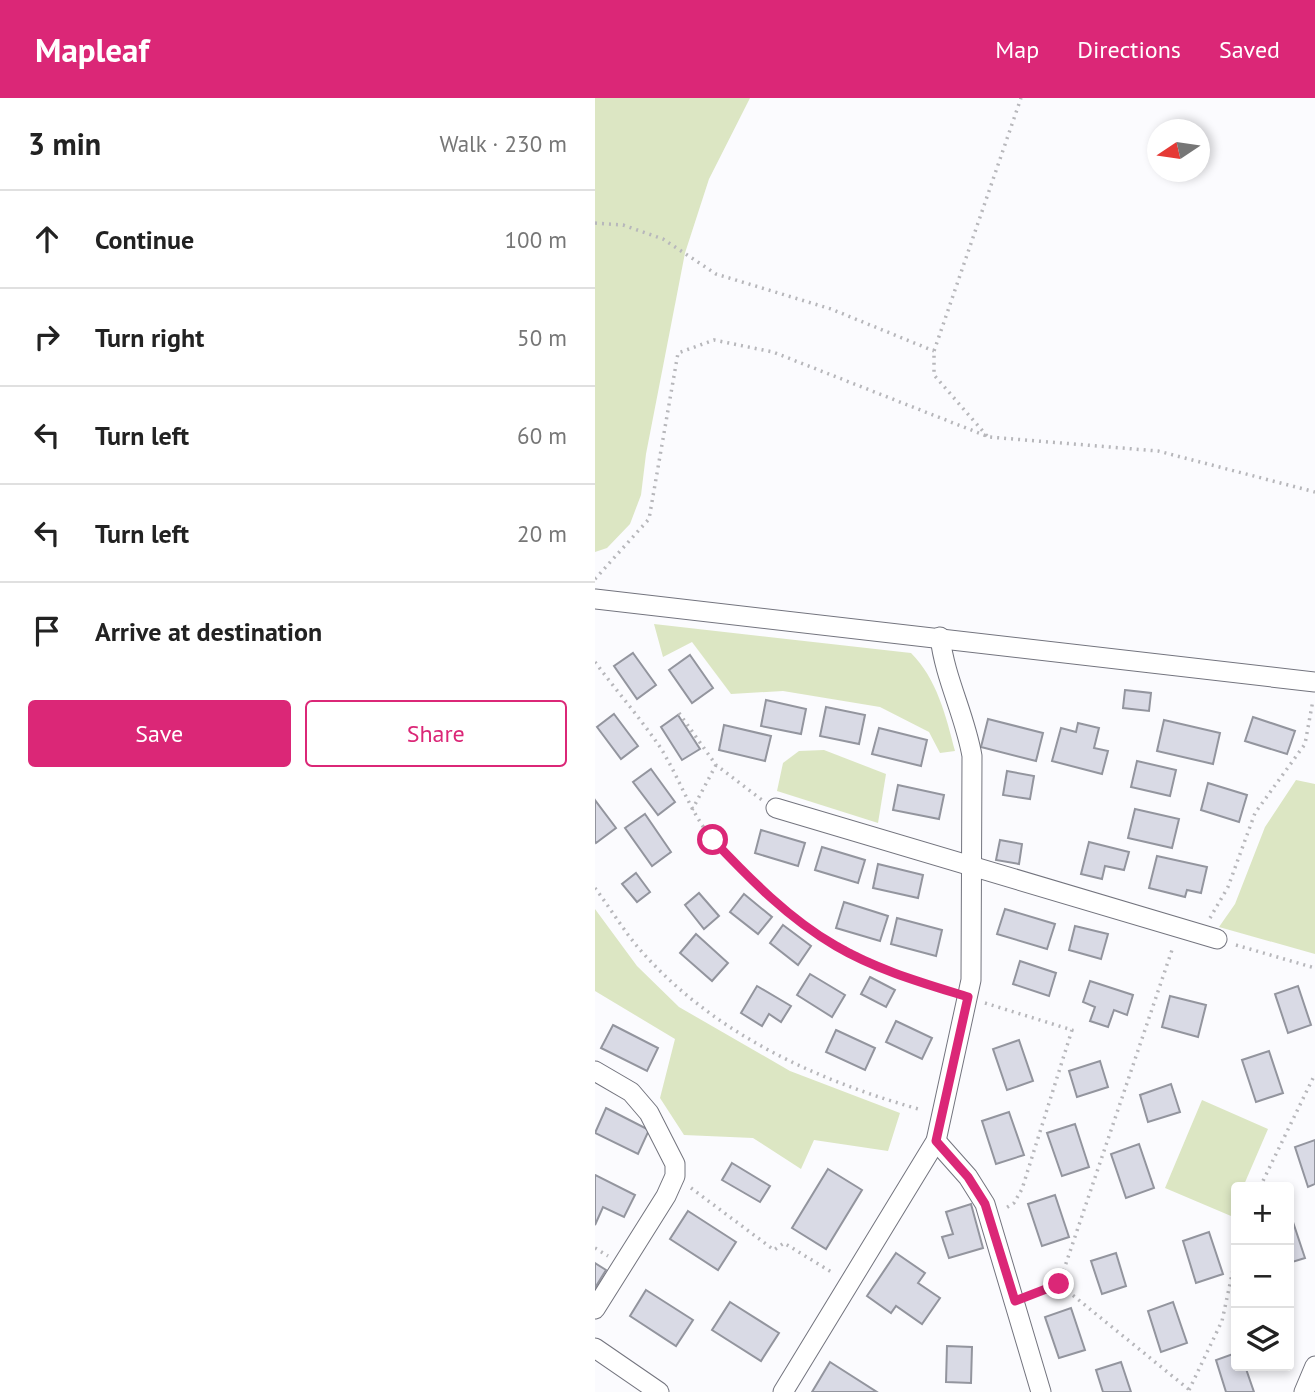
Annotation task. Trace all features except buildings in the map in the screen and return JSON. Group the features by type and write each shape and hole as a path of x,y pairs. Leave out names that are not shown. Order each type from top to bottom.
{"street":[{"path":"595,599 1315,682"},
{"path":"783,1392 936,1141 968,997 971,980 972,756 968,729 944,666 940,637"},
{"path":"776,808 1209,937"},
{"path":"595,1071 631,1092 649,1113 675,1164 675,1177 666,1196 595,1309"},
{"path":"936,1141 968,1177 990,1217 1041,1392"},
{"path":"595,1348 659,1392"}],"path":[{"path":"989,438 933,375 934,351 1021,98"},
{"path":"595,222 624,225 663,239 716,274 831,309 934,351"},
{"path":"595,579 649,519 678,353 714,340 773,352 989,438 1158,451 1315,492"},
{"path":"595,662 660,748 692,810 713,840 785,910 836,946 894,973 1072,1030 1022,1189 1014,1203 990,1217"},
{"path":"1315,692 1305,744 1255,813 1209,937 1315,968"},
{"path":"679,713 716,765 745,790 776,808"},
{"path":"692,810 716,765"},
{"path":"595,888 641,951 676,987 719,1021 792,1063 857,1092 941,1116"},
{"path":"1059,1284 1179,928"},
{"path":"1262,1182 1315,1074"},
{"path":"675,1177 774,1250 784,1242 850,1283"},
{"path":"1059,1284 1191,1391 1222,1321 1231,1279"},
{"path":"1015,1301 1059,1284"}],"green space":[{"path":"595,98 750,98 709,179 685,253 646,454 641,495 630,524 607,548 595,552"},
{"path":"654,624 911,653 934,686 955,751 940,753 929,732 880,707 783,691 731,694 692,642 663,657"},
{"path":"824,750 886,774 878,823 777,791 783,763 799,751"},
{"path":"1296,780 1315,784 1315,954 1219,927 1235,904 1265,827"},
{"path":"595,909 637,966 679,1007 790,1071 900,1113 888,1151 814,1140 801,1169 753,1138 684,1135 660,1098 675,1039 595,991"},
{"path":"1202,1100 1268,1129 1245,1182 1231,1182 1231,1216 1165,1188"}],"route":[{"path":"713,840 785,910 836,946 894,973 968,997 936,1141 968,1177 985,1204 1015,1301 1059,1284"}]}
